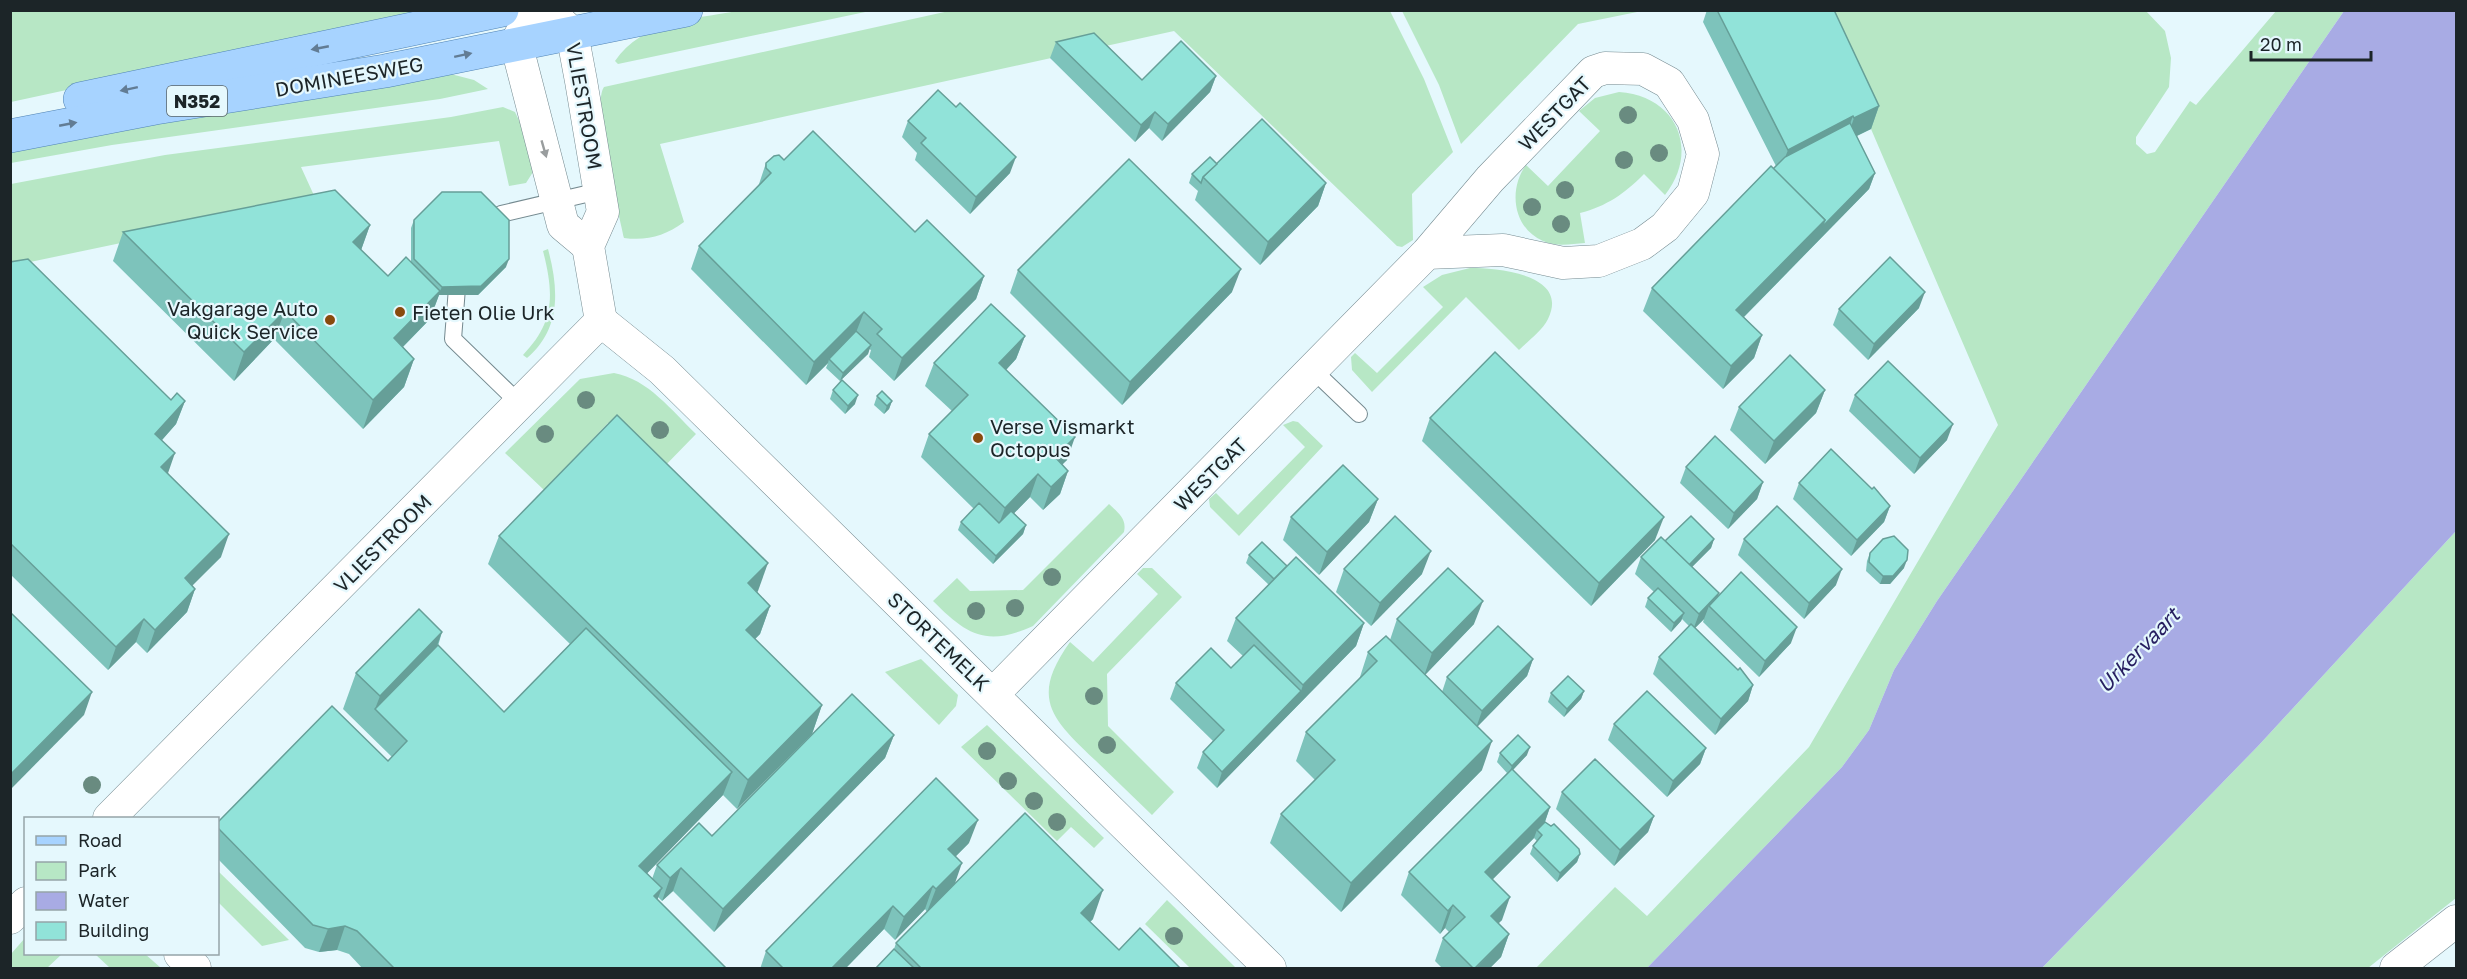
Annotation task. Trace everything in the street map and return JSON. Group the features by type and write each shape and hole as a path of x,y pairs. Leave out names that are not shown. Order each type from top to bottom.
{"main road":[{"name":"DOMINEESWEG","path":"10,113 502,10"},
{"name":"DOMINEESWEG","path":"10,135 155,108 385,71 686,10"}],"street":[{"path":"534,10 516,43 564,225 588,246 601,321"},
{"name":"VLIESTROOM","path":"547,10 572,33 603,212 588,246"},
{"name":"WESTGAT","path":"993,694 1427,253 1490,179 1593,72 1605,68 1643,69 1669,83 1693,120 1703,154 1693,193 1665,226 1642,244 1599,261 1563,263 1503,250 1427,253"},
{"name":"VLIESTROOM","path":"111,817 601,321"},
{"name":"STORTEMELK","path":"601,321 662,370 1270,969"},
{"path":"10,918 24,905"},
{"path":"2396,969 2457,921"},
{"path":"181,955 195,969"}],"lane":[{"path":"476,239 501,214 599,191"},
{"path":"459,256 453,339 520,404"},
{"path":"1313,370 1359,414"}],"green space":[{"path":"11,10 432,11 11,102"},
{"path":"737,11 870,11 618,64 615,61 639,37 654,30 687,20"},
{"path":"949,11 1390,11 1424,79 1453,152 1412,194 1413,240 1402,247 1397,246 1174,31 660,144 684,222 656,236 640,239 624,238 603,136 601,98 604,87"},
{"path":"1402,11 1642,11 1578,24 1461,144 1439,85"},
{"path":"1816,11 2146,11 2165,31 2171,58 2169,87 2136,137 2136,144 2147,154 2155,152 2190,101 2196,105 2276,11 2344,11 1937,601 1894,670 1869,730 1842,767 1647,968 1536,968 1615,887 1647,916 1809,747 1998,425 1871,129"},
{"path":"443,72 474,80 488,89 440,99 112,145 11,163 11,148"},
{"path":"1619,92 1639,96 1656,103 1668,114 1677,128 1681,144 1681,160 1675,178 1665,195 1644,174 1615,198 1599,207 1580,213 1585,243 1558,245 1543,241 1525,227 1516,207 1520,175 1526,165 1548,186 1600,131 1579,111 1595,98"},
{"path":"503,107 515,112 524,131 533,172 526,183 509,186 499,141 301,167 317,202 11,266 11,184 165,155 451,117"},
{"path":"548,249 554,279 554,308 546,334 527,358 523,355 541,331 549,307 549,281 543,251"},
{"path":"1470,268 1512,272 1540,283 1549,292 1552,304 1548,319 1542,328 1519,350 1466,297 1372,392 1352,370 1351,357 1355,353 1377,373 1443,307 1423,287 1442,275"},
{"path":"614,373 626,376 649,389 696,434 659,472 608,423 544,490 505,453 580,379"},
{"path":"1293,421 1298,422 1323,446 1239,536 1210,507 1209,499 1216,493 1238,515 1305,447 1283,425"},
{"path":"1109,504 1123,519 1124,532 1033,626 1002,636 978,634 956,622 933,601 957,578 970,591 1023,590"},
{"path":"2456,531 2456,898 2368,968 2042,968 2259,745"},
{"path":"1143,568 1152,568 1182,597 1107,674 1108,726 1174,792 1152,815 1067,732 1051,706 1049,693 1051,678 1058,661 1070,642 1093,662 1158,594 1137,574"},
{"path":"921,659 958,695 956,706 939,725 885,672"},
{"path":"987,725 1104,838 1094,848 1071,827 1057,841 961,747"},
{"path":"219,872 289,940 262,946 219,903"},
{"path":"1167,900 1236,968 1190,968 1145,924"},
{"path":"24,939 24,955 61,955 47,968 11,968 11,954"},
{"path":"96,955 146,955 161,968 110,968"}],"water":[{"name":"Urkervaart","path":"2344,11 2456,11 2456,531 2259,745 2042,968 1647,968 1842,767 1869,730 1894,670 1937,601"}],"building":[{"path":"1717,10 1834,10 1879,106 1854,118 1853,116 1788,150"},
{"path":"1094,33 1142,80 1181,41 1216,76 1168,124 1155,112 1141,125 1056,42"},
{"path":"938,90 956,107 960,103 1016,157 976,197 921,143 926,138 908,121"},
{"path":"1262,119 1326,183 1268,242 1203,177"},
{"path":"1850,123 1875,173 1822,227 1825,220 1773,169 1785,157"},
{"path":"813,131 915,232 927,220 984,276 902,358 877,334 882,329 864,312 814,362 699,246 771,173 766,168 766,163 779,155 784,160"},
{"path":"1210,157 1217,164 1203,177 1201,183 1192,174"},
{"path":"1129,159 1241,269 1130,382 1018,270"},
{"path":"1771,166 1825,220 1736,310 1762,335 1731,366 1652,288"},
{"path":"335,190 370,225 353,242 388,276 406,257 440,291 394,338 414,359 373,400 285,311 244,352 123,232"},
{"path":"442,192 481,192 509,220 509,259 481,286 442,287 414,259 414,220"},
{"path":"1890,257 1925,292 1874,344 1839,309"},
{"path":"28,259 171,400 177,393 185,401 155,434 175,453 161,467 229,534 185,578 195,589 155,630 144,619 116,647 10,543 10,262"},
{"path":"991,304 1025,336 999,363 1075,437 1055,457 1068,471 1051,487 1038,474 1005,508 929,434 968,395 934,363"},
{"path":"856,331 871,345 843,373 829,359"},
{"path":"1495,352 1664,517 1599,583 1430,418"},
{"path":"1790,355 1825,390 1774,441 1739,407"},
{"path":"1888,361 1953,424 1920,458 1855,395"},
{"path":"842,380 858,395 848,406 833,390"},
{"path":"882,391 892,401 887,406 877,396"},
{"path":"617,415 768,563 748,583 770,606 746,630 822,705 748,780 499,536"},
{"path":"1715,436 1763,482 1734,513 1686,467"},
{"path":"1831,449 1872,489 1874,487 1890,506 1857,540 1799,483"},
{"path":"1343,465 1378,499 1327,552 1291,517"},
{"path":"979,503 999,523 1011,511 1026,525 996,556 961,522"},
{"path":"1777,506 1842,569 1809,603 1744,539"},
{"path":"1395,516 1431,551 1380,603 1344,569"},
{"path":"1691,516 1714,539 1689,565 1665,541"},
{"path":"1894,536 1908,550 1907,560 1893,576 1883,576 1869,562 1870,553 1883,539"},
{"path":"1661,537 1719,593 1699,614 1641,557"},
{"path":"1262,542 1287,566 1274,579 1249,555"},
{"path":"1296,557 1364,623 1303,685 1236,618"},
{"path":"1448,568 1483,601 1432,653 1397,619"},
{"path":"1741,572 1797,627 1765,661 1709,606"},
{"path":"1658,588 1684,613 1674,623 1648,598"},
{"path":"419,609 442,632 380,696 356,673"},
{"path":"10,612 92,692 10,775"},
{"path":"1691,624 1738,670 1740,668 1753,685 1721,719 1659,657"},
{"path":"1498,626 1533,659 1482,711 1447,677"},
{"path":"586,628 732,772 639,866 662,888 654,896 727,969 395,969 357,931 345,926 328,929 313,925 219,829 219,821 332,706 388,761 407,741 375,709 438,645 504,712"},
{"path":"1386,636 1492,741 1351,883 1281,814 1335,760 1306,732 1377,661 1368,652"},
{"path":"1254,645 1301,691 1222,772 1203,752 1224,730 1176,683 1211,648 1231,668"},
{"path":"1568,676 1584,691 1567,709 1551,693"},
{"path":"1647,691 1706,748 1673,781 1614,724"},
{"path":"852,694 894,735 723,909 681,868 670,878 657,865 699,823 712,836"},
{"path":"1518,735 1530,747 1512,766 1500,753"},
{"path":"1595,759 1654,816 1620,850 1562,792"},
{"path":"1512,769 1550,807 1485,872 1510,897 1491,916 1509,934 1474,969 1443,938 1465,917 1453,905 1448,911 1409,872"},
{"path":"936,778 978,820 948,849 962,863 936,889 933,886 904,917 893,906 831,969 784,969 766,951"},
{"path":"1025,813 1103,890 1081,913 1119,950 1140,928 1181,969 922,969 896,943"},
{"path":"1545,822 1551,826 1554,824 1579,849 1580,854 1560,873 1533,846 1542,835 1537,830"},
{"path":"894,949 915,969 875,969"}],"place":[{"name":"Fieten Olie Urk","path":"400,312"},
{"name":"Vakgarage Auto Quick Service","path":"330,320"},
{"name":"Verse Vismarkt Octopus","path":"978,438"}]}
